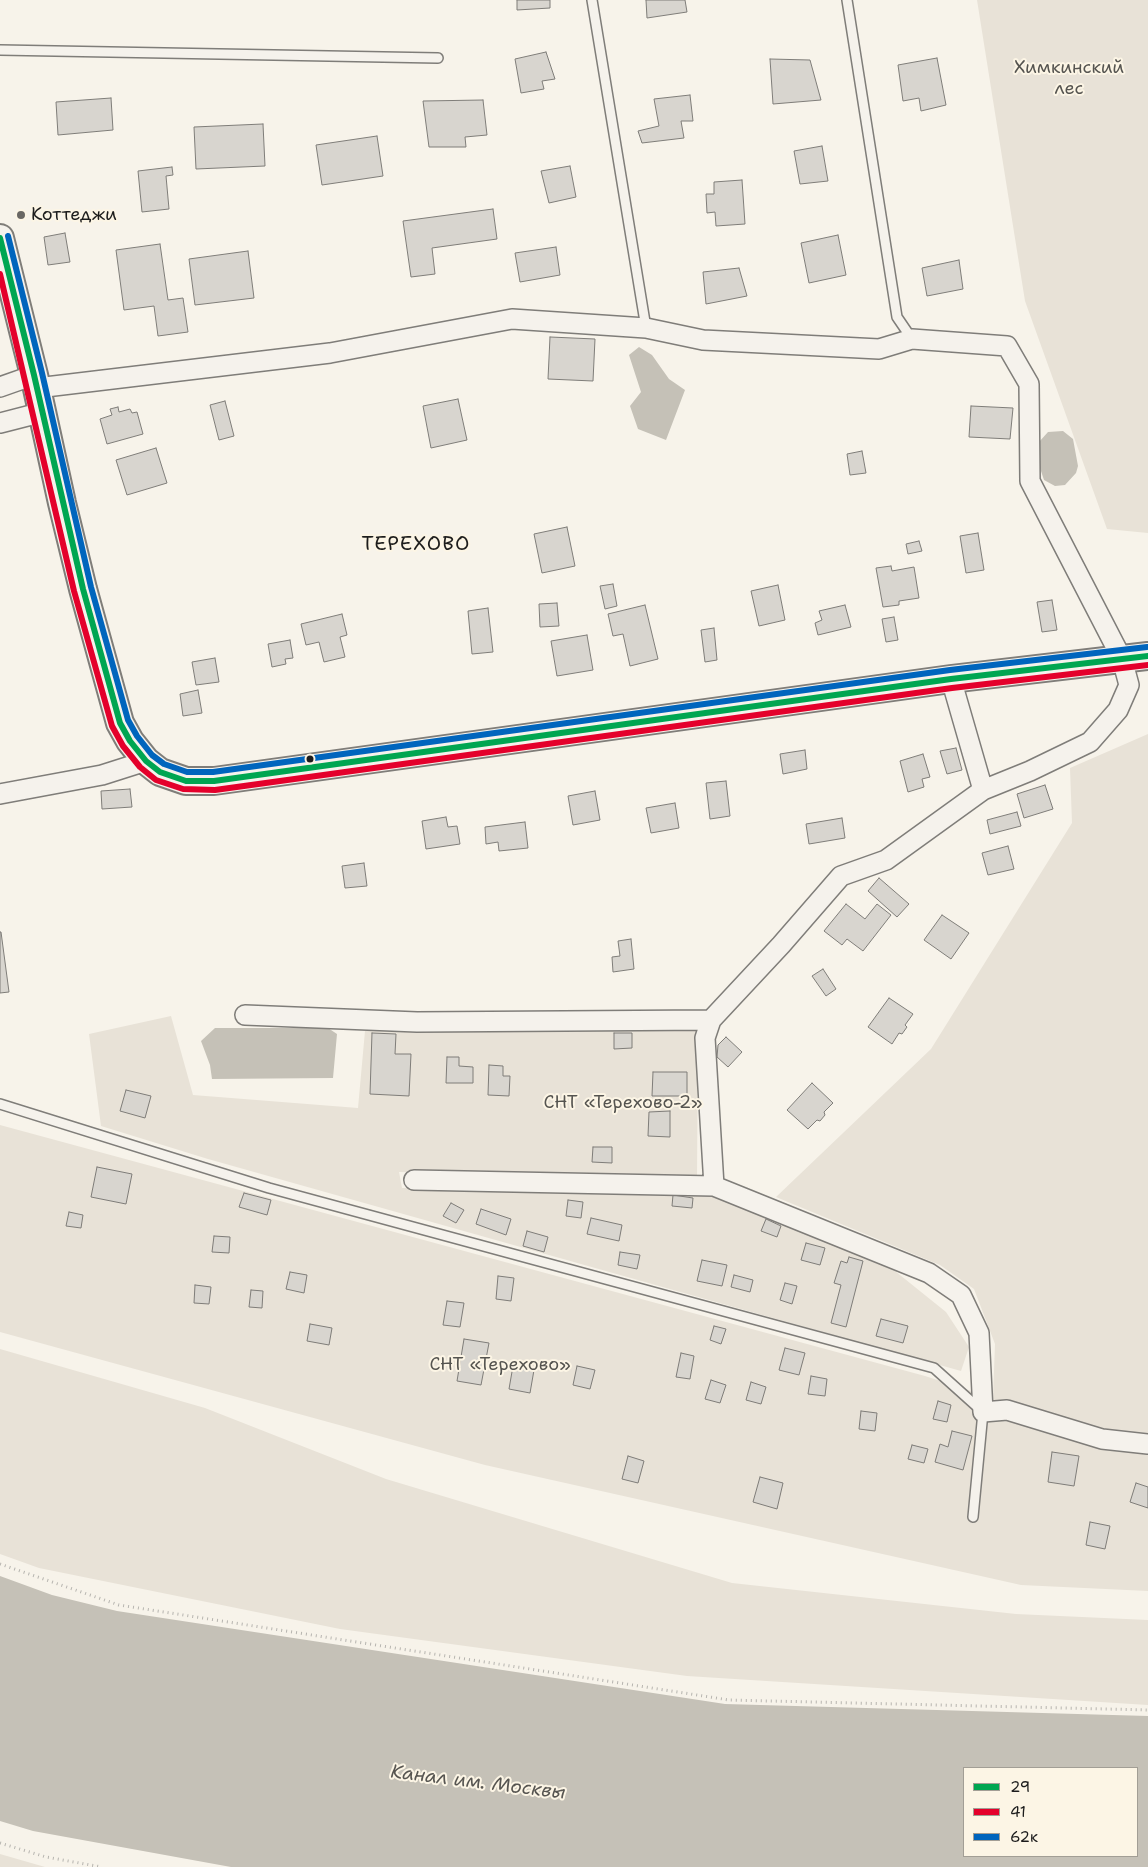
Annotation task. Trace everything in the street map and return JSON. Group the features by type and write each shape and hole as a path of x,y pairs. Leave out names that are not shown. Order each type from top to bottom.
{"main road":[{"path":"0,238 38,392 76,560 120,723 130,741 146,761 160,772 186,781 214,781 951,679 1148,656"}],"street":[{"path":"0,387 38,392 330,353 512,318 646,328 703,340 879,349 912,339 1007,346 1029,384 1030,481 1122,659 1129,685 1118,710 1090,742 1030,771 983,790 886,860 841,876 781,945 711,1020 706,1038 714,1186"},
{"path":"0,423 38,392"},
{"path":"951,679 983,790"},
{"path":"0,794 102,775 146,761"},
{"path":"245,1015 417,1022 711,1020"},
{"path":"414,1180 714,1186 929,1273 960,1295 979,1333 983,1412 1007,1410 1102,1439 1148,1444"}],"lane":[{"path":"592,0 646,328"},
{"path":"847,0 897,317 912,339"},
{"path":"0,50 438,58"},
{"path":"0,1104 269,1188 934,1368 983,1412 973,1517"}],"path":[{"path":"0,1564 119,1605 729,1700 1148,1710"},
{"path":"0,1843 46,1858 102,1867"}],"green space":[{"name":"Химкинский лес","path":"977,0 1148,0 1148,533 1107,529 1025,301"},
{"name":"СНТ «Терехово»","path":"1148,734 1148,1591 1021,1585 485,1465 0,1332 0,1125 925,1376 993,1398 995,1344 974,1289 940,1265 776,1197 931,1049 1072,823 1070,768"},
{"name":"СНТ «Терехово-2»","path":"171,1016 193,1095 358,1108 365,1031 698,1028 697,1178 399,1172 402,1188 671,1191 725,1196 895,1271 946,1312 969,1347 961,1371 208,1159 101,1126 89,1034"},
{"path":"0,1349 205,1408 386,1479 732,1583 1016,1614 1148,1620 1148,1705 687,1676 340,1629 39,1568 0,1554"},
{"path":"0,1854 45,1867 0,1867"}],"water":[{"path":"639,347 652,355 669,379 685,390 666,440 638,429 630,406 641,392 629,355"},
{"path":"1063,431 1073,439 1078,466 1076,473 1065,485 1055,486 1044,480 1037,452 1039,442 1048,432"},
{"path":"215,1028 328,1028 337,1034 333,1078 212,1079 210,1065 201,1041"},
{"name":"Канал им. Москвы","path":"0,1576 52,1595 117,1611 725,1704 1148,1716 1148,1867 231,1867 33,1831 0,1821"}],"building":[{"path":"517,0 550,0 550,8 517,10"},
{"path":"646,0 685,0 687,12 647,18"},
{"path":"546,52 555,79 542,81 544,89 521,93 515,59"},
{"path":"937,58 946,105 921,111 919,98 903,101 898,65"},
{"path":"770,59 810,60 821,100 773,104"},
{"path":"690,95 693,121 681,121 684,138 642,143 638,131 659,126 654,99"},
{"path":"111,98 113,130 58,135 56,102"},
{"path":"483,100 487,135 465,137 466,147 429,147 423,101"},
{"path":"263,124 265,166 196,169 194,127"},
{"path":"377,136 383,176 322,185 316,145"},
{"path":"822,146 828,181 800,184 794,151"},
{"path":"570,166 576,197 549,203 541,171"},
{"path":"172,167 173,175 166,176 169,209 142,212 138,171"},
{"path":"742,180 745,224 716,226 715,212 707,213 706,194 714,194 714,182"},
{"path":"493,209 497,239 432,248 435,274 411,277 403,221"},
{"path":"65,233 70,262 48,265 44,237"},
{"path":"838,235 846,275 809,283 801,243"},
{"path":"160,244 168,300 183,298 188,332 158,336 154,306 124,310 116,250"},
{"path":"556,247 560,275 520,282 515,253"},
{"path":"248,251 254,298 195,305 189,259"},
{"path":"959,260 963,289 927,296 922,268"},
{"path":"739,268 747,296 706,304 703,272"},
{"path":"550,337 595,339 593,381 548,379"},
{"path":"458,399 467,440 431,448 423,406"},
{"path":"225,401 234,436 219,440 210,405"},
{"path":"971,406 1013,408 1010,439 969,437"},
{"path":"118,407 119,412 130,409 132,413 137,412 143,434 107,444 100,419 112,415 110,409"},
{"path":"156,448 167,483 127,495 116,460"},
{"path":"862,451 866,473 850,475 847,454"},
{"path":"567,527 575,566 542,573 534,534"},
{"path":"978,533 984,570 966,573 960,536"},
{"path":"919,541 922,551 908,554 906,544"},
{"path":"891,566 892,571 914,567 919,598 899,601 899,605 883,607 876,568"},
{"path":"613,584 617,606 605,609 600,586"},
{"path":"778,585 785,620 759,626 751,591"},
{"path":"1052,600 1057,630 1042,632 1037,602"},
{"path":"557,603 559,626 540,627 539,604"},
{"path":"645,605 658,659 630,666 623,634 613,636 608,614"},
{"path":"845,605 851,627 818,635 815,623 822,620 819,611"},
{"path":"488,608 493,652 472,654 468,611"},
{"path":"342,614 347,635 340,637 345,657 324,662 319,642 306,645 301,624"},
{"path":"894,617 898,640 886,642 882,619"},
{"path":"714,628 717,660 705,662 701,630"},
{"path":"587,635 593,670 557,676 551,641"},
{"path":"290,640 293,658 285,659 286,664 272,667 268,644"},
{"path":"215,658 219,682 196,685 192,662"},
{"path":"198,690 202,713 183,716 180,694"},
{"path":"956,748 962,770 947,774 940,751"},
{"path":"805,750 807,769 783,774 780,754"},
{"path":"923,754 930,777 922,779 924,787 908,792 900,761"},
{"path":"726,781 730,816 710,819 706,783"},
{"path":"1045,785 1053,809 1024,818 1017,794"},
{"path":"130,789 132,807 102,809 101,791"},
{"path":"595,791 600,820 573,825 568,796"},
{"path":"675,803 679,828 651,833 646,808"},
{"path":"1017,812 1021,826 990,834 987,820"},
{"path":"446,817 448,827 457,826 460,844 426,849 422,821"},
{"path":"842,818 845,838 809,844 806,824"},
{"path":"525,822 528,848 499,851 498,842 486,844 485,827"},
{"path":"1008,846 1014,869 988,875 982,853"},
{"path":"364,863 367,886 345,888 342,866"},
{"path":"879,878 909,904 897,917 868,891"},
{"path":"846,904 865,919 877,904 891,915 863,951 847,939 842,945 824,931"},
{"path":"942,915 969,933 951,959 924,940"},
{"path":"0,932 9,992 0,993"},
{"path":"631,939 634,969 613,972 612,957 620,956 618,941"},
{"path":"823,969 836,989 826,996 812,976"},
{"path":"889,998 913,1014 905,1025 907,1027 902,1034 899,1033 892,1044 868,1027"},
{"path":"372,1033 396,1034 395,1054 411,1054 409,1096 370,1094"},
{"path":"614,1033 632,1033 632,1048 614,1049"},
{"path":"726,1037 742,1052 728,1067 717,1057 718,1045"},
{"path":"447,1057 459,1057 459,1066 473,1067 473,1083 446,1083"},
{"path":"489,1065 503,1066 503,1076 510,1076 509,1096 488,1095"},
{"path":"653,1072 687,1072 687,1096 652,1096"},
{"path":"812,1083 833,1103 824,1112 825,1115 820,1121 817,1120 808,1129 787,1110"},
{"path":"126,1090 151,1096 145,1118 120,1111"},
{"path":"670,1111 670,1137 648,1136 649,1112"},
{"path":"593,1147 612,1147 612,1163 592,1162"},
{"path":"97,1167 132,1174 126,1204 91,1197"},
{"path":"244,1193 271,1200 267,1215 239,1207"},
{"path":"673,1195 693,1198 692,1208 672,1206"},
{"path":"568,1200 583,1202 581,1218 566,1216"},
{"path":"451,1203 464,1210 456,1223 443,1216"},
{"path":"481,1209 511,1219 506,1235 476,1224"},
{"path":"69,1212 83,1215 81,1228 66,1226"},
{"path":"591,1218 622,1225 619,1241 587,1234"},
{"path":"766,1219 781,1226 777,1237 761,1231"},
{"path":"527,1231 548,1237 544,1252 523,1246"},
{"path":"214,1236 230,1237 229,1253 212,1252"},
{"path":"806,1243 825,1248 820,1265 801,1260"},
{"path":"620,1252 640,1255 637,1269 618,1265"},
{"path":"849,1257 863,1261 846,1327 831,1323 841,1285 834,1283 841,1261 847,1263"},
{"path":"702,1260 727,1265 722,1286 697,1281"},
{"path":"290,1272 307,1275 304,1293 286,1289"},
{"path":"734,1275 753,1280 750,1292 731,1287"},
{"path":"498,1276 514,1278 511,1301 496,1299"},
{"path":"785,1283 797,1286 792,1304 780,1300"},
{"path":"195,1285 211,1287 209,1304 194,1303"},
{"path":"251,1290 263,1291 262,1308 249,1307"},
{"path":"447,1301 464,1303 460,1327 443,1325"},
{"path":"881,1319 908,1326 903,1343 876,1336"},
{"path":"310,1324 332,1328 329,1345 307,1341"},
{"path":"714,1326 726,1329 721,1344 710,1340"},
{"path":"464,1339 489,1343 481,1385 457,1381"},
{"path":"785,1348 805,1353 799,1375 779,1370"},
{"path":"681,1353 694,1356 690,1379 676,1377"},
{"path":"513,1366 534,1370 530,1393 509,1389"},
{"path":"577,1366 595,1370 590,1389 573,1385"},
{"path":"811,1376 827,1379 825,1396 808,1394"},
{"path":"711,1380 726,1385 720,1403 705,1399"},
{"path":"751,1382 766,1387 761,1404 746,1400"},
{"path":"938,1401 951,1405 947,1422 933,1419"},
{"path":"861,1411 877,1413 875,1431 859,1429"},
{"path":"952,1431 972,1436 963,1470 935,1462 940,1444 948,1447"},
{"path":"912,1445 928,1449 924,1463 908,1459"},
{"path":"1052,1452 1079,1456 1074,1486 1048,1482"},
{"path":"628,1456 644,1461 638,1483 622,1479"},
{"path":"760,1477 783,1483 777,1509 753,1502"},
{"path":"1136,1483 1148,1487 1148,1508 1130,1502"},
{"path":"1090,1522 1110,1526 1105,1549 1086,1545"}],"transit line":[{"name":"62к","path":"8,236 42,373 91,587 128,720 137,736 152,755 164,764 187,772 213,772 950,670 1147,647"},
{"name":"29","path":"0,238 34,375 83,589 120,723 130,741 146,761 160,772 186,781 214,781 951,679 1148,656"},
{"name":"41","path":"0,274 74,591 112,726 123,746 140,767 156,780 183,789 215,790 952,688 1148,665"}],"place":[{"name":"Коттеджи","path":"21,215"}],"district":[{"name":"ТЕРЕХОВО","path":"416,545"}]}
